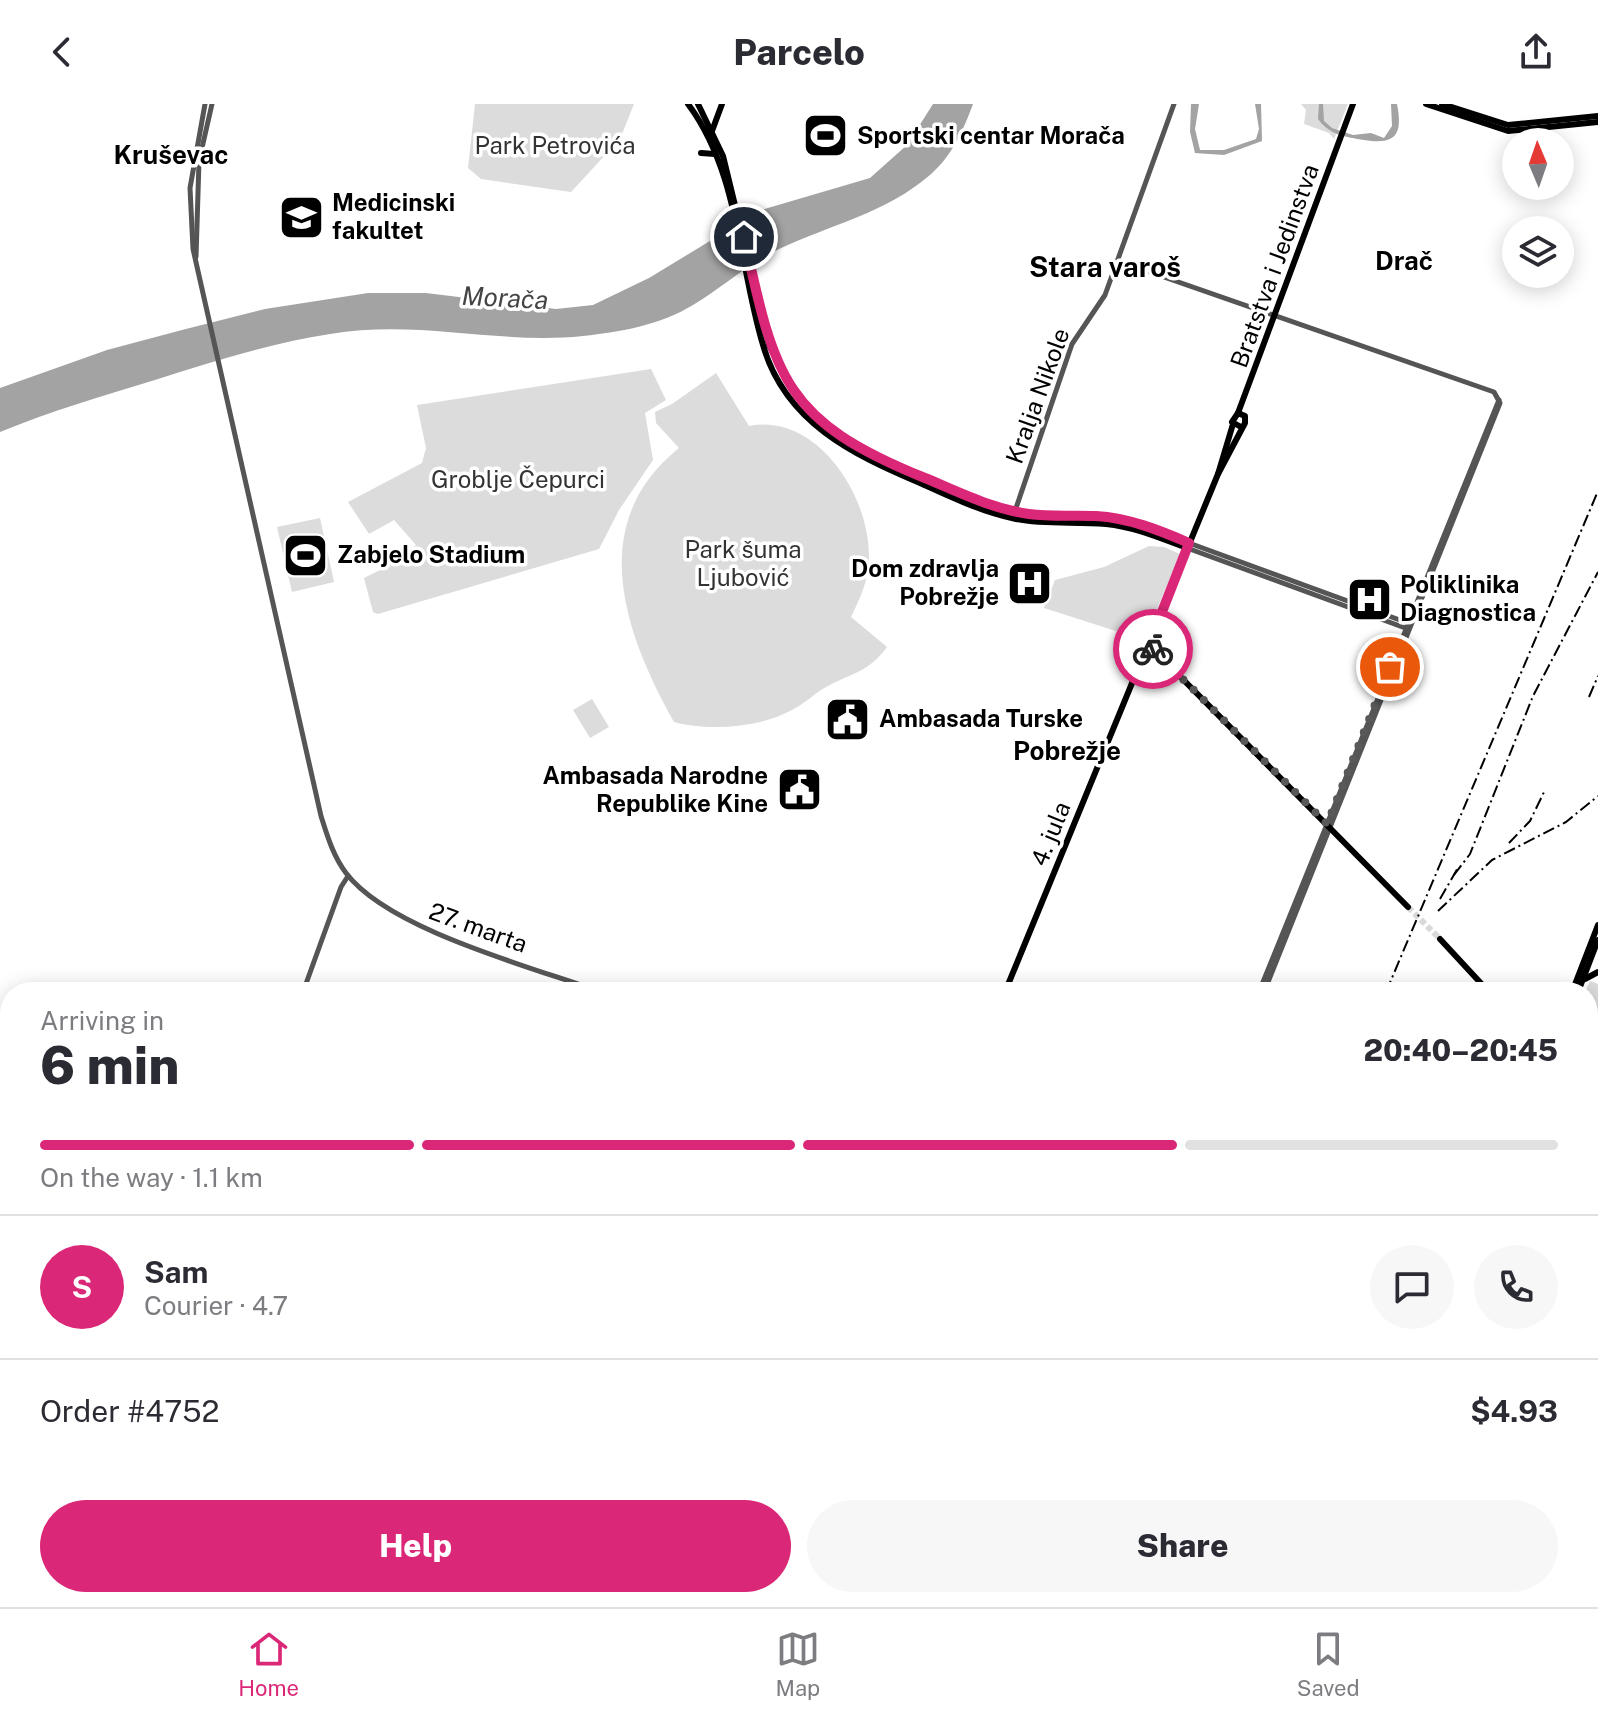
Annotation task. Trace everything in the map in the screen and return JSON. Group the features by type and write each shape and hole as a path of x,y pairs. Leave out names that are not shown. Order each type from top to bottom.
{"main road":[{"path":"688,104 709,138 735,209"},
{"path":"698,104 713,130 735,209 766,345 789,398 834,441 863,458 936,491 1014,515 1123,526 1188,545"},
{"path":"709,138 722,104"},
{"name":"Bratstva i Jedinstva","path":"1241,415 1353,104"},
{"path":"1426,104 1516,132 1598,119"},
{"path":"701,153 715,154"},
{"path":"1217,476 1233,424 1232,417 1241,415 1245,423 1217,476 1149,645 1408,907"},
{"path":"1233,424 1241,427"},
{"name":"4. jula","path":"1009,982 1149,645"},
{"path":"1578,982 1598,925"},
{"path":"1440,939 1480,982"},
{"path":"1582,981 1598,940"},
{"path":"1582,981 1598,972"}],"street":[{"path":"205,104 190,188 191,233 196,262 321,816 333,851 350,878 338,896 307,982"},
{"path":"196,262 199,161 212,104"},
{"name":"Kralja Nikole","path":"1014,515 1072,344 1105,295 1174,104"},
{"path":"1118,261 1489,390 1499,400 1500,408 1265,982"},
{"path":"1188,545 1409,627"},
{"name":"27. marta","path":"350,878 375,901 405,920 574,982"}],"green space":[{"name":"Park Petrovića","path":"475,104 634,104 620,139 571,192 481,179 468,168"},
{"path":"1301,104 1348,104 1334,139 1329,133 1304,124 1306,110"},
{"name":"Groblje Čepurci","path":"651,369 666,400 645,413 653,460 619,510 599,549 378,614 373,612 364,578 390,565 416,545 394,520 369,534 348,502 422,463 426,448 417,405"},
{"name":"Park šuma Ljubović","path":"716,373 749,426 775,426 799,434 821,449 839,469 863,519 868,545 867,576 851,617 887,647 867,667 826,687 790,711 763,721 717,727 674,722 640,652 622,580 623,544 632,510 650,478 679,448 656,423 655,412 672,404"},
{"name":"Zabjelo Stadium","path":"320,518 334,582 292,592 277,527"},
{"path":"1149,546 1164,547 1180,554 1144,640 1044,608 1055,580 1104,567"},
{"path":"592,699 609,727 590,738 573,710"}],"shaded area":[{"path":"933,104 973,104 956,142 945,160 930,175 876,209 767,255 693,305 654,323 612,332 551,338 395,329 330,334 220,360 77,404 0,432 0,388 107,350 265,309 368,293 426,293 556,309 593,305 649,278 761,210 870,178 907,145"},
{"path":"1191,104 1199,104 1195,129 1200,150 1224,150 1256,139 1259,129 1255,104 1261,104 1262,141 1224,155 1195,153 1190,132"},
{"path":"1319,104 1323,104 1324,121 1332,128 1353,135 1371,133 1384,138 1392,126 1391,104 1397,104 1398,130 1395,136 1384,141 1338,134 1327,129 1318,119"}],"tunnel":[{"path":"1408,907 1440,939"}],"railway":[{"path":"1390,982 1598,491"},
{"path":"1454,875 1470,854 1533,696 1598,572"},
{"path":"1589,697 1598,676"},
{"path":"1509,843 1530,821 1545,790"},
{"path":"1438,911 1492,860 1566,822 1598,796"},
{"path":"1440,899 1459,866"}],"way so far":[{"path":"1153,649 1327,824 1390,667"}],"place":[{"name":"Sportski centar Morača","path":"826,136"},
{"name":"Medicinski fakultet","path":"301,217"},
{"name":"Zabjelo Stadium","path":"306,555"},
{"name":"Dom zdravlja Pobrežje","path":"1030,583"},
{"name":"Poliklinika Diagnostica","path":"1369,599"},
{"name":"Ambasada Turske","path":"848,719"},
{"name":"Ambasada Narodne Republike Kine","path":"799,790"}],"district":[{"name":"Kruševac","path":"171,155"},
{"name":"Drač","path":"1404,261"},
{"name":"Stara varoš","path":"1105,267"},
{"name":"Pobrežje","path":"1067,751"}],"route":[{"path":"744,237 764,329 784,377 808,410 848,443 906,471 996,507 1033,515 1096,516 1125,520 1189,543 1149,645 1153,649"}],"water label":[{"name":"Morača","path":"505,298"}]}
